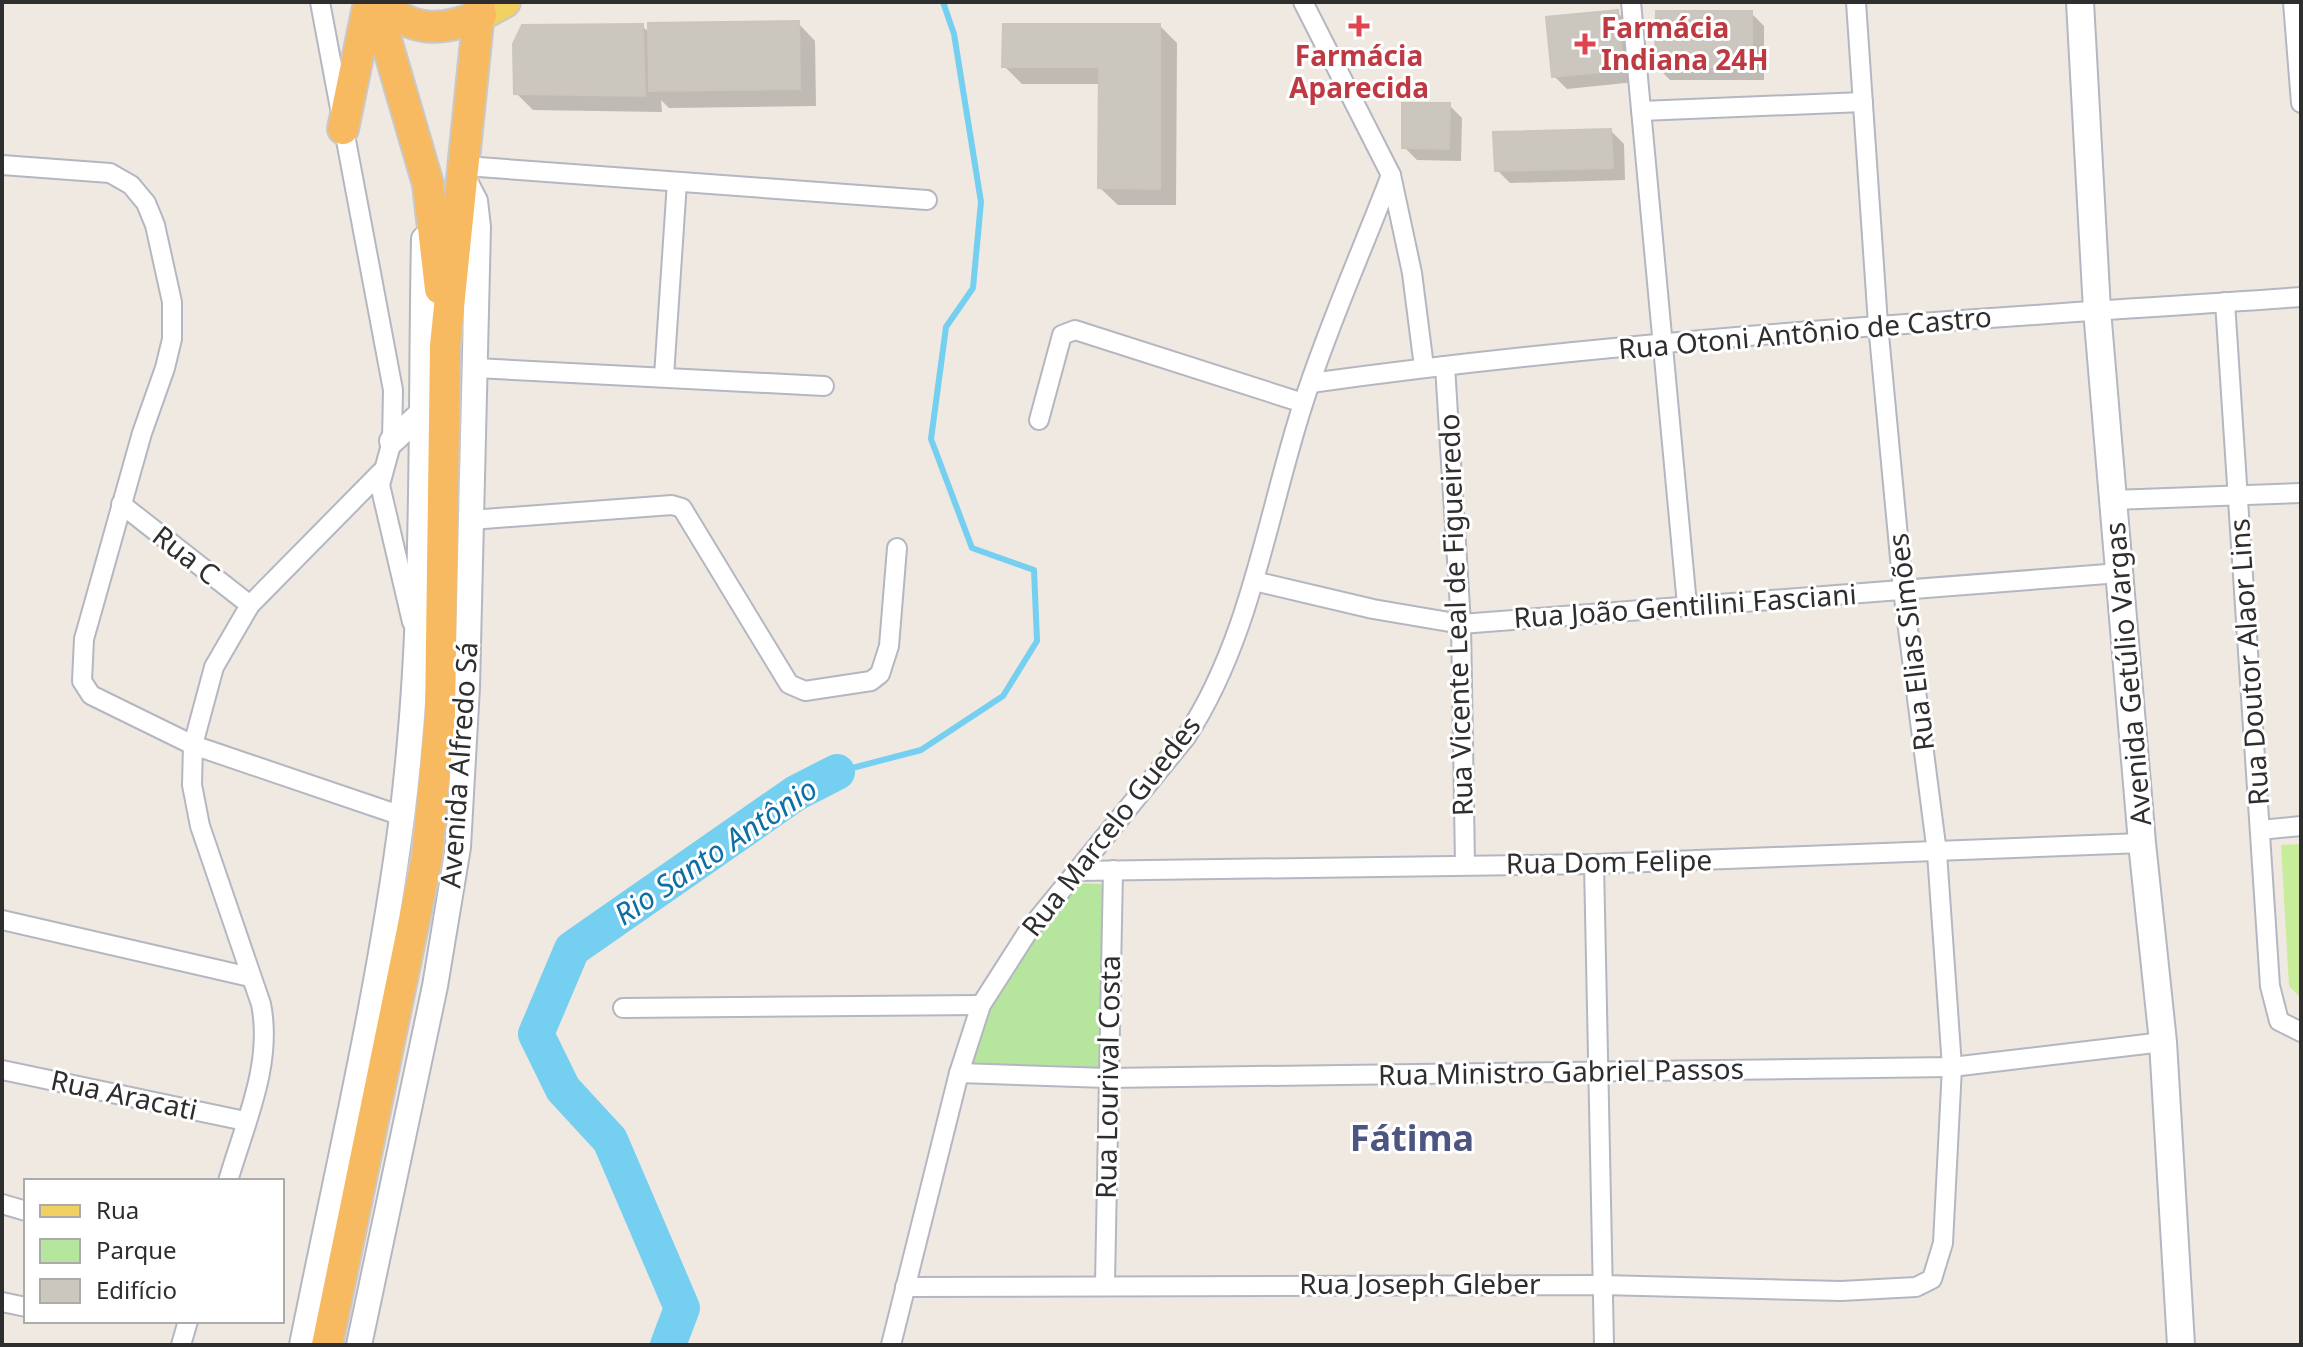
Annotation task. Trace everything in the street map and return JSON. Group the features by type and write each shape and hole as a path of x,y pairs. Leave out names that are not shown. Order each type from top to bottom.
{"highway":[{"path":"343,129 374,2"},
{"path":"374,2 413,27 437,29 489,6"},
{"path":"374,2 428,184 445,346"},
{"name":"Avenida Alfredo Sá","path":"327,1345 427,857 440,717 445,346 489,6"}],"main road":[{"name":"Avenida Getúlio Vargas","path":"2080,2 2097,310 2142,843 2163,1042 2181,1345"}],"street":[{"path":"320,2 393,390 392,441 381,472 382,499 416,644"},
{"path":"1303,2 1391,175 1412,273 1424,367"},
{"path":"1631,2 1687,605"},
{"name":"Rua Elias Simões","path":"1856,2 1878,324 1903,590 1937,853 1952,1067 1943,1243 1932,1279"},
{"path":"2293,2 2301,103"},
{"path":"1641,111 1863,102"},
{"path":"2,165 110,173 131,185 146,203 155,225 172,302 172,339 121,504 84,639 82,681 91,695 193,745 402,816"},
{"path":"465,173 677,182 927,200"},
{"name":"Avenida Alfredo Sá","path":"359,1345 435,986 458,847 476,368 478,227 475,201 465,173"},
{"name":"Rua Marcelo Guedes","path":"891,1345 959,1073 981,1005 1006,961 1186,737 1205,707 1224,666 1254,581 1303,403 1391,175"},
{"path":"664,376 677,182"},
{"name":"Avenida Alfredo Sá","path":"302,1345 366,1030 402,816 416,644 428,184"},
{"name":"Rua Otoni Antônio de Castro","path":"1311,383 1424,367 1878,324 2301,297"},
{"name":"Rua Doutor Alaor Lins","path":"2225,302 2270,986 2279,1021 2301,1032"},
{"path":"1039,420 1062,335 1075,330 1303,403"},
{"name":"Rua Vicente Leal de Figueiredo","path":"1445,366 1461,624 1465,864"},
{"path":"476,368 824,386"},
{"path":"392,441 420,415"},
{"path":"229,1179 266,1053 261,1004 200,826 192,785 193,745 214,667 250,605 381,472"},
{"path":"2113,500 2301,493"},
{"name":"Rua C","path":"121,504 250,605"},
{"path":"471,520 672,505 682,508 789,684 805,691 871,681 880,674 889,646 897,548"},
{"name":"Rua João Gentilini Fasciani","path":"1254,581 1373,609 1461,624 2120,573"},
{"path":"2260,830 2301,826"},
{"name":"Rua Dom Felipe","path":"1077,871 1594,864 2142,843"},
{"path":"1594,864 1604,1345"},
{"name":"Rua Lourival Costa","path":"1105,1283 1113,870"},
{"path":"2,920 250,977"},
{"path":"623,1008 981,1005"},
{"name":"Rua Ministro Gabriel Passos","path":"959,1073 1107,1078 1952,1067 2163,1042"},
{"name":"Rua Aracati","path":"2,1070 245,1121"},
{"path":"2,1204 24,1210"},
{"name":"Rua Joseph Gleber","path":"905,1287 1105,1283 1602,1285 1891,1290 1916,1287 1932,1279"},
{"path":"2,1302 24,1307"},
{"path":"181,1345 187,1323"}],"green space":[{"path":"2301,844 2301,998 2289,986 2281,845"},
{"path":"1071,883 1105,884 1101,1074 969,1070 987,1002"}],"building":[{"name":"Farmácia Indiana 24H","path":"1618,10 1623,70 1552,77 1546,17"},
{"path":"1656,11 1752,11 1752,68 1655,67"},
{"path":"799,21 800,89 649,91 648,23"},
{"path":"643,24 645,96 514,94 513,44 522,25"},
{"path":"1003,24 1160,24 1160,189 1098,188 1099,67 1002,67"},
{"path":"1402,103 1450,103 1449,149 1402,148"},
{"path":"1611,129 1613,168 1495,171 1493,132"}],"waterway":[{"name":"Rio Santo Antônio","path":"837,772 921,750 1003,696 1037,641 1034,570 972,548 931,439 946,327 973,288 981,202 954,34 943,2"},
{"name":"Rio Santo Antônio","path":"668,1345 682,1308 610,1140 563,1089 536,1034 572,949 796,793 837,772"}],"place":[{"name":"Farmácia Aparecida","path":"1359,26"},
{"name":"Farmácia Indiana 24H","path":"1585,44"}],"district":[{"name":"Fátima","path":"1412,1138"}]}
